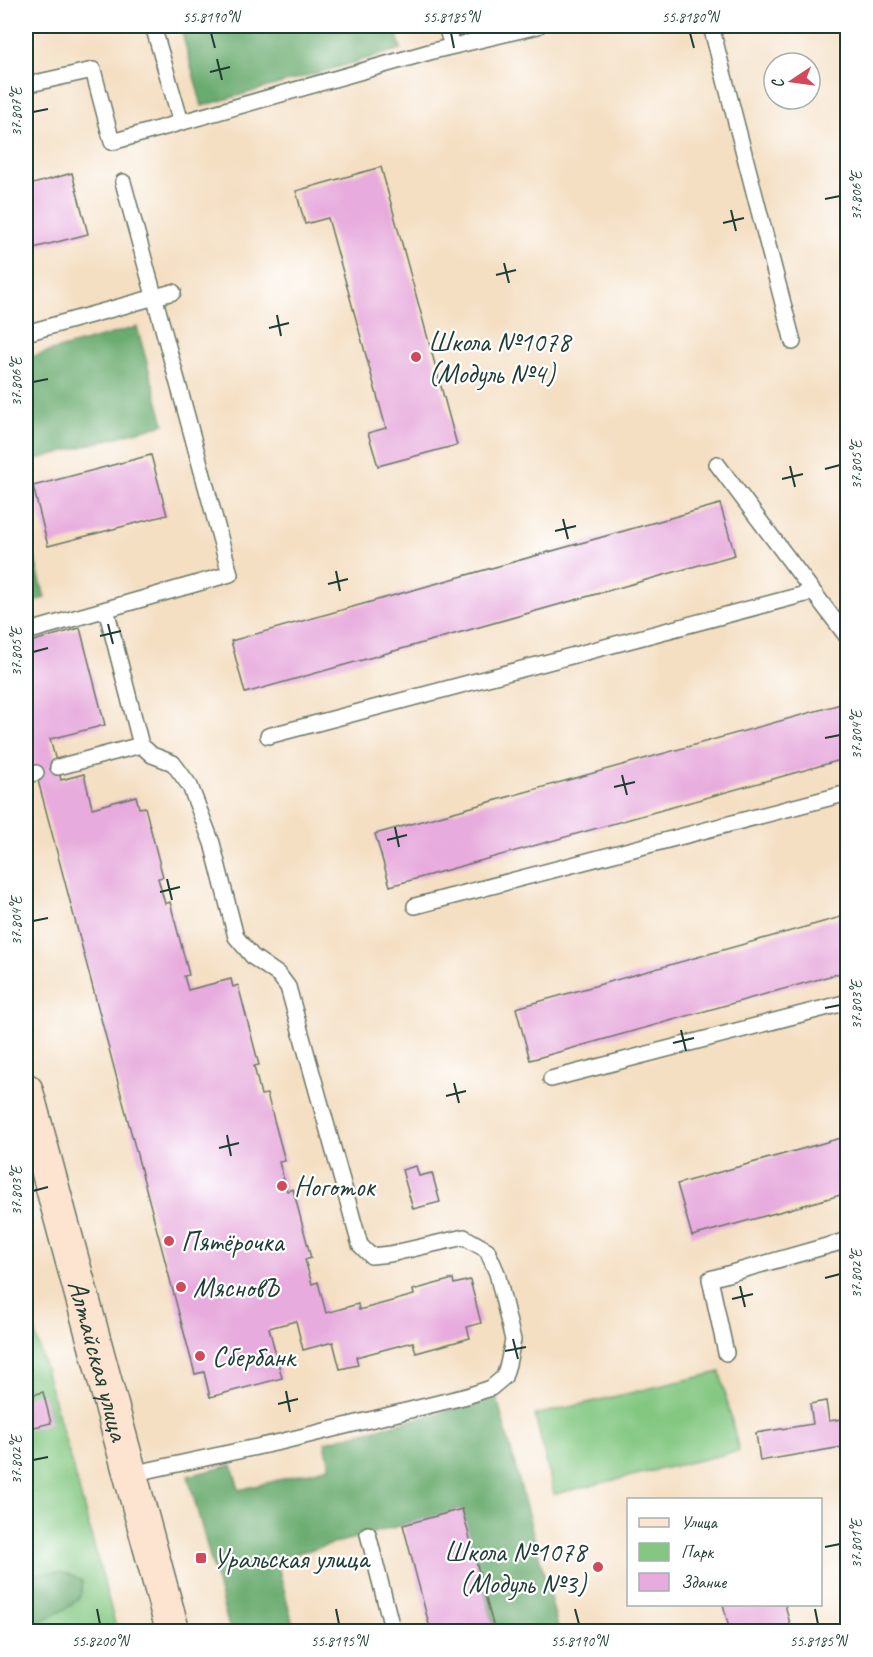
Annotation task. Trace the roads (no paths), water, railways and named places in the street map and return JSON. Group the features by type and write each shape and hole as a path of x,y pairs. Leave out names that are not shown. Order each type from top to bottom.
{"street":[{"name":"Алтайская улица","path":"26,1090 173,1632"}],"lane":[{"path":"153,26 181,122"},
{"path":"446,26 452,46"},
{"path":"30,84 93,70 112,142 452,46 538,26"},
{"path":"711,26 793,342"},
{"path":"26,632 230,574 123,182"},
{"path":"26,333 173,292"},
{"path":"717,464 848,638"},
{"path":"268,736 813,592"},
{"path":"106,609 141,745 152,755 173,763 190,786 212,843 236,937 253,957 279,975 288,987 360,1245 371,1256 390,1254 464,1237 482,1246 487,1250 497,1273 513,1340 504,1377 491,1388 280,1443 131,1474"},
{"path":"58,767 141,745"},
{"path":"415,906 848,793"},
{"path":"551,1079 848,1002"},
{"path":"726,1353 710,1279 848,1240"},
{"path":"368,1534 393,1632"}],"place":[{"name":"Школа №1078 (Модуль №4)","path":"416,357"},
{"name":"Ноготок","path":"282,1186"},
{"name":"Пятёрочка","path":"169,1241"},
{"name":"МясновЪ","path":"181,1287"},
{"name":"Сбербанк","path":"200,1356"},
{"name":"Уральская улица","path":"201,1558"},
{"name":"Школа №1078 (Модуль №3)","path":"598,1567"}]}
